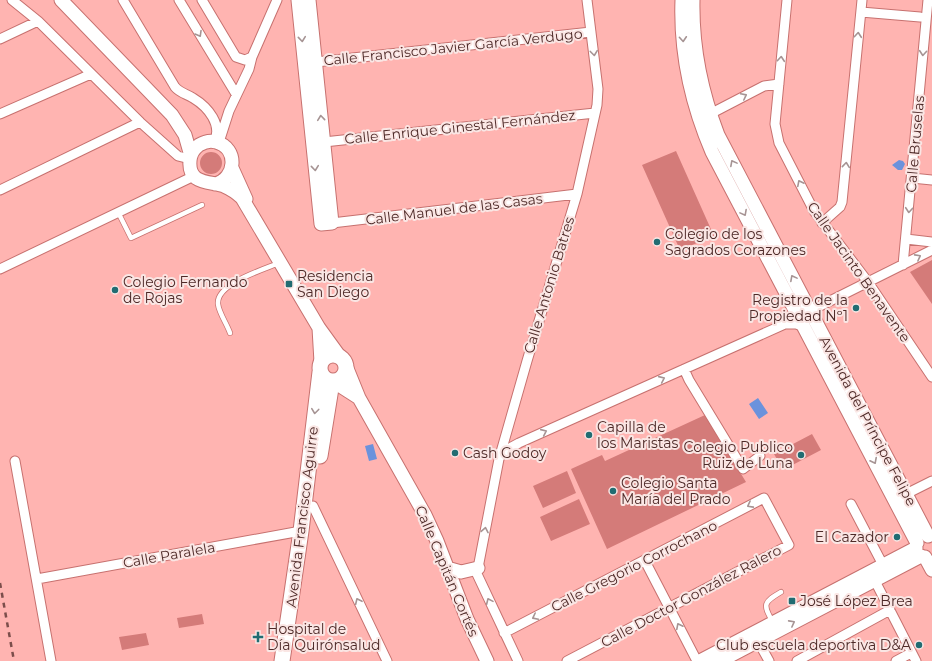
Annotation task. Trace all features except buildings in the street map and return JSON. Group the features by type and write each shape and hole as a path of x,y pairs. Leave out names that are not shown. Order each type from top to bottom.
{"main road":[{"path":"321,367 330,355 343,361 346,372 343,377 333,382"},
{"name":"Calle Capitán Cortés","path":"321,367 326,380 333,382"},
{"name":"Avenida Francisco Aguirre","path":"282,661 301,531 321,367"},
{"name":"Avenida Francisco Aguirre","path":"291,661 313,506 333,382"}],"street":[{"path":"12,0 38,21 140,122 178,156 190,158"},
{"path":"61,0 172,115 190,130 214,142"},
{"path":"123,0 175,87 180,92 198,101 212,117 217,132 214,142"},
{"path":"179,0 236,94"},
{"path":"202,0 236,57 245,60 252,57"},
{"path":"214,142 249,69 252,57 277,0"},
{"path":"298,0 321,224 332,223 309,0"},
{"name":"Calle Antonio Batres","path":"477,571 500,459 576,194 595,113 598,89 588,0"},
{"name":"Avenida del Príncipe Felipe","path":"682,0 682,26 685,62 693,99 705,134 721,168 805,327 924,548"},
{"name":"Avenida del Príncipe Felipe","path":"693,0 696,54 702,87 718,135 906,494 932,570"},
{"name":"Calle Jacinto Benavente","path":"787,0 776,133 779,143 810,205 822,223 868,282 932,377"},
{"path":"822,223 840,207 842,202 862,0"},
{"name":"Calle Bruselas","path":"903,265 928,0"},
{"path":"860,12 926,17"},
{"path":"0,39 38,21"},
{"name":"Calle Francisco Javier García Verdugo","path":"316,62 591,32"},
{"path":"0,114 91,74"},
{"path":"710,114 764,86 779,84"},
{"name":"Calle Enrique Ginestal Fernández","path":"324,142 595,113"},
{"path":"0,269 194,176 190,168 190,158 185,135 172,115"},
{"path":"0,190 140,122"},
{"path":"190,158 197,146 214,142"},
{"name":"Calle Capitán Cortés","path":"214,142 230,153 232,168 251,210 319,328 343,361 359,398 425,515 456,594 487,661"},
{"path":"214,184 225,179 232,168"},
{"name":"Calle Capitán Cortés","path":"194,176 203,182 225,186 236,193 251,210"},
{"path":"912,178 932,180"},
{"name":"Calle Manuel de las Casas","path":"332,223 576,194"},
{"path":"906,239 932,242"},
{"path":"810,311 932,250"},
{"path":"500,459 508,449 519,443 785,324 796,324 805,327"},
{"name":"Calle Capitán Cortés","path":"319,328 321,367"},
{"path":"684,369 743,468 760,456"},
{"name":"Calle Capitán Cortés","path":"333,382 359,398"},
{"path":"15,461 51,661"},
{"path":"906,494 932,481"},
{"name":"Calle Gregorio Corrochano","path":"504,633 764,498 775,519"},
{"path":"852,504 883,565"},
{"path":"313,506 387,661"},
{"name":"Calle Doctor González Ralero","path":"567,661 789,545 775,519"},
{"name":"Calle Paralela","path":"36,579 301,531"},
{"path":"700,661 883,565 924,548"},
{"path":"720,661 874,579 924,548"},
{"path":"644,561 697,661"},
{"path":"447,568 461,572 477,571"},
{"path":"456,594 464,583 477,571"},
{"path":"477,571 518,661"},
{"path":"874,579 913,657 896,661"},
{"path":"797,661 890,610"},
{"path":"758,641 769,661"}],"lane":[{"path":"118,212 130,238 202,205"},
{"path":"230,333 218,305 220,294 227,286 280,262"},
{"path":"773,622 766,609 766,603 769,599 781,592"}],"shaded area":[{"path":"676,151 714,236 680,250 642,165"},
{"path":"211,152 215,153 221,159 221,167 215,173 211,174 207,173 201,167 200,163 201,159 207,153"},
{"path":"932,260 932,304 910,272"},
{"path":"705,415 746,482 607,549 571,469 602,455 605,461"},
{"path":"812,434 821,450 783,470 774,454"},
{"path":"567,471 576,493 543,508 533,486"},
{"path":"579,499 590,524 551,541 540,517"},
{"path":"202,614 204,624 179,628 177,618"},
{"path":"146,633 149,645 122,650 119,637"}],"water":[{"path":"899,160 903,161 905,164 902,170 898,170 892,165"},
{"path":"758,398 768,413 759,419 749,404"},
{"path":"373,444 377,459 369,461 365,446"}],"railway":[{"path":"0,583 14,661"}],"place":[{"name":"Colegio de los Sagrados Corazones","path":"657,242"},
{"name":"Residencia San Diego","path":"289,284"},
{"name":"Colegio Fernando de Rojas","path":"115,290"},
{"name":"Registro de la Propiedad Nº1","path":"856,308"},
{"name":"Capilla de los Maristas","path":"589,435"},
{"name":"Cash Godoy","path":"455,453"},
{"name":"Colegio Publico Ruiz de Luna","path":"801,455"},
{"name":"Colegio Santa María del Prado","path":"613,491"},
{"name":"El Cazador","path":"897,537"},
{"name":"José López Brea","path":"792,601"},
{"name":"Hospital de Día Quirónsalud","path":"258,637"},
{"name":"Club escuela deportiva D&A","path":"919,645"}]}
